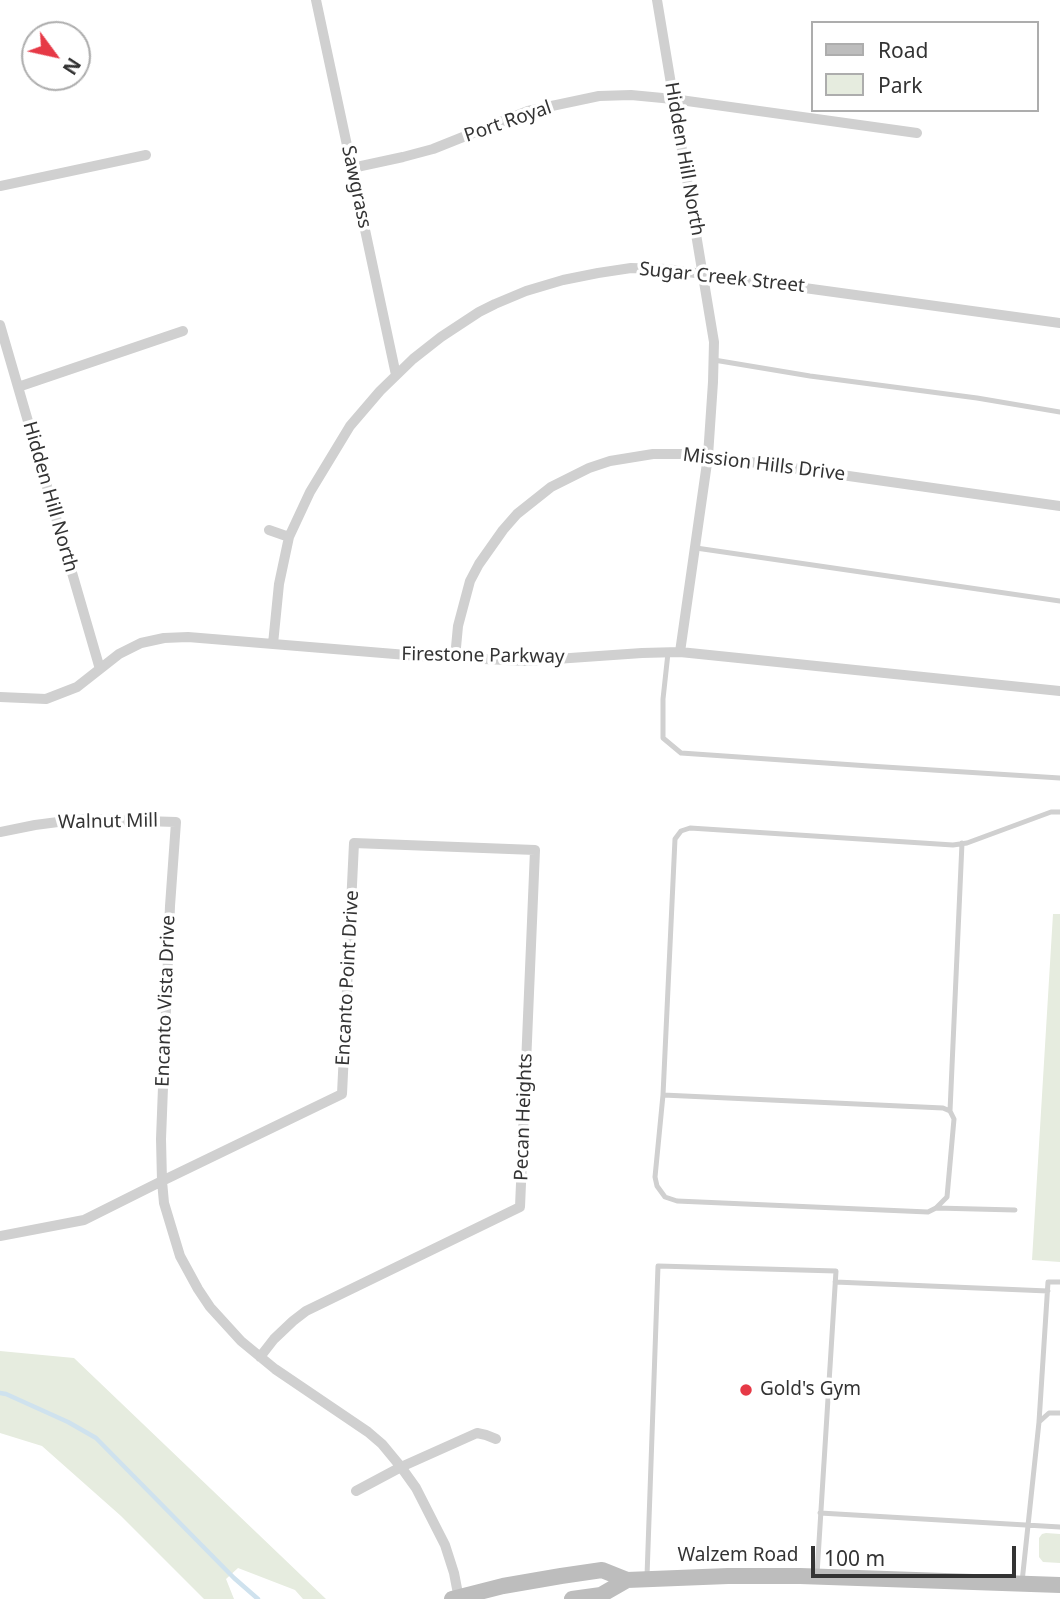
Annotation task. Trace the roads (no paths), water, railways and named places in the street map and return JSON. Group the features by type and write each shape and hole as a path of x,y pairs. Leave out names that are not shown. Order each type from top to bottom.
{"street":[{"name":"Sawgrass","path":"316,0 396,375"},
{"name":"Hidden Hill North","path":"657,0 714,342 708,456 681,652"},
{"name":"Port Royal","path":"352,168 433,149 528,111 599,96 673,99 917,133"},
{"path":"0,186 146,155"},
{"name":"Sugar Creek Street","path":"273,644 279,584 289,537 310,492 350,426 396,375 440,337 479,312 526,291 563,280 631,268 666,269 1060,323"},
{"name":"Hidden Hill North","path":"0,325 100,669"},
{"path":"18,387 183,331"},
{"name":"Mission Hills Drive","path":"455,658 458,626 470,581 503,530 533,500 551,487 570,476 610,461 653,454 708,456 1060,506"},
{"path":"269,530 289,537"},
{"name":"Firestone Parkway","path":"3,697 46,699 77,687 119,654 141,643 188,637 419,656 527,661 681,652 1060,691"},
{"name":"Walnut Mill","path":"0,832 81,819 176,822"},
{"name":"Encanto Vista Drive","path":"162,1181 161,1125 176,822"},
{"name":"Encanto Point Drive","path":"0,1236 84,1220 342,1094 354,843 536,850"},
{"name":"Pecan Heights","path":"260,1357 274,1339 306,1311 520,1207 536,850"},
{"path":"162,1181 164,1203 180,1256 209,1307 260,1357 382,1444 416,1488 444,1545 454,1573 456,1598"},
{"path":"356,1490 477,1433 496,1439"},
{"name":"Walzem Road","path":"456,1598 602,1570 627,1580 728,1576 817,1577 1021,1583 1054,1587"},
{"name":"Walzem Road","path":"572,1599 601,1595 627,1580"}],"lane":[{"path":"714,360 1060,412"},
{"path":"695,548 1060,601"},
{"path":"668,653 663,699 663,738 681,753 1060,778"},
{"path":"962,844 950,1111 954,1119 947,1197 928,1212 914,1212 677,1201 665,1197 657,1186 655,1177 663,1095 675,839 681,831 690,828 953,845 1051,812 1060,812"},
{"path":"663,1095 943,1108 950,1111"},
{"path":"936,1208 1015,1210"},
{"path":"647,1579 658,1266 836,1271 817,1577"},
{"path":"835,1282 1048,1291"},
{"path":"1021,1583 1039,1422 1048,1282 1060,1282"},
{"path":"1039,1422 1049,1413 1060,1413"},
{"path":"821,1513 1060,1527"}],"waterway":[{"path":"0,1393 68,1422 96,1438 258,1599"}],"place":[{"name":"Gold's Gym","path":"746,1390"}]}
